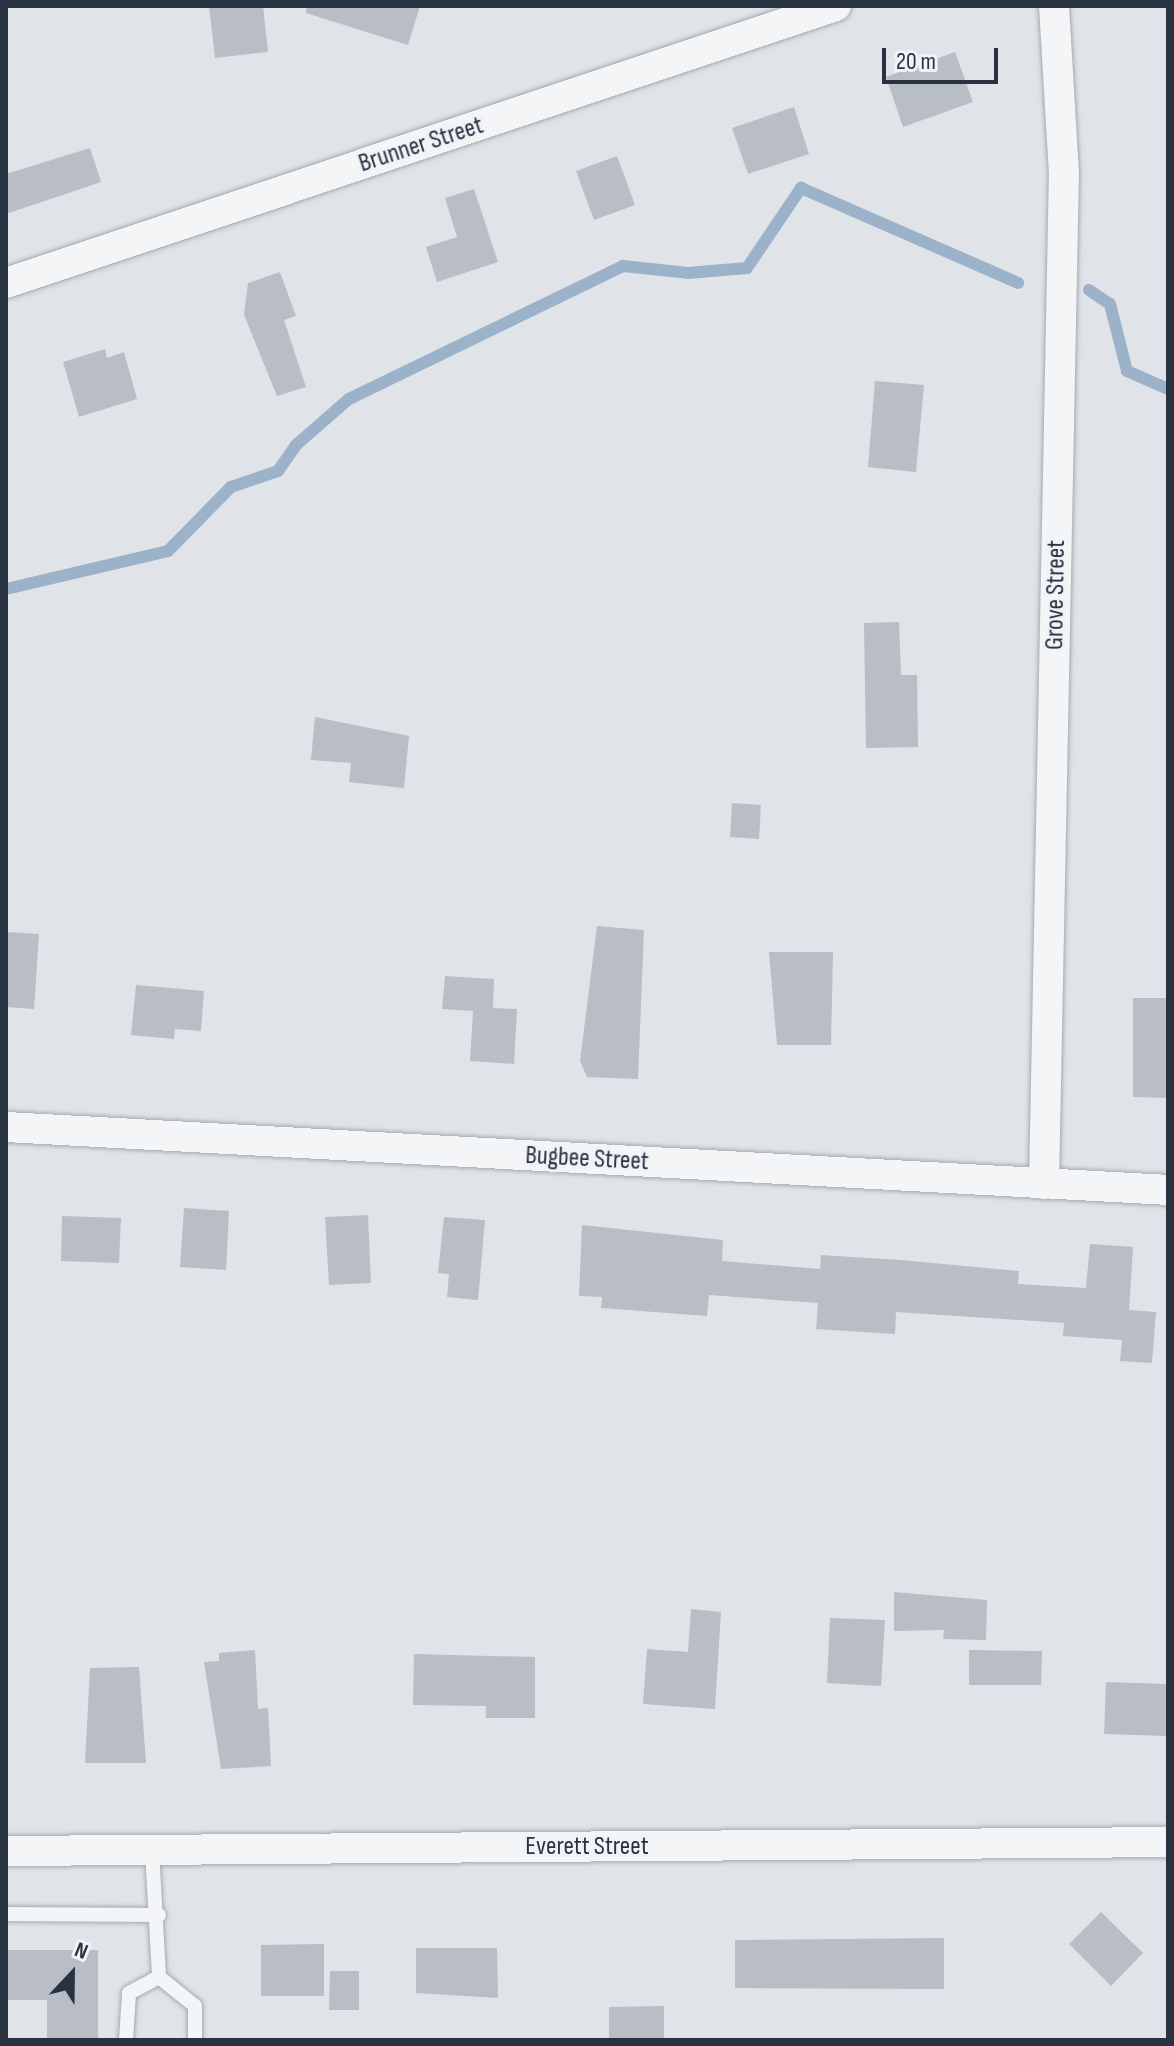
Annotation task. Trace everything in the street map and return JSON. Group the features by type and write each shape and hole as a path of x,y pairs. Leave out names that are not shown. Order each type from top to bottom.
{"street":[{"name":"Brunner Street","path":"6,283 836,6"},
{"name":"Grove Street","path":"1044,1184 1064,174 1054,6"},
{"name":"Bugbee Street","path":"6,1127 1168,1190"},
{"name":"Everett Street","path":"6,1851 1168,1842"}],"lane":[{"path":"152,1850 159,1915 159,1977"},
{"path":"6,1914 159,1915"},
{"path":"126,2040 129,1993 159,1977"},
{"path":"159,1977 195,2006 195,2040"}],"building":[{"path":"209,6 263,6 268,52 215,58"},
{"path":"307,6 420,6 408,45 306,13"},
{"path":"955,52 973,102 903,127 886,77"},
{"path":"794,107 809,154 748,174 732,128"},
{"path":"90,148 101,182 6,214 6,174"},
{"path":"617,156 635,205 594,220 576,171"},
{"path":"474,189 498,262 437,282 426,247 457,237 445,198"},
{"path":"280,272 296,316 284,320 306,387 277,396 244,315 248,283"},
{"path":"105,349 107,358 124,352 137,399 79,417 63,362"},
{"path":"875,381 924,385 916,472 868,467"},
{"path":"899,622 901,675 917,675 918,747 866,748 864,623"},
{"path":"315,717 409,736 404,788 349,782 351,763 311,760"},
{"path":"732,803 761,805 759,839 730,837"},
{"path":"597,926 644,930 638,1079 587,1077 580,1061"},
{"path":"6,932 39,934 34,1009 6,1007"},
{"path":"769,952 833,952 831,1045 777,1045"},
{"path":"445,976 494,979 493,1008 517,1009 514,1064 470,1061 473,1011 442,1009"},
{"path":"136,985 204,991 201,1031 175,1029 174,1039 131,1035"},
{"path":"1133,998 1168,998 1168,1098 1133,1097"},
{"path":"184,1208 229,1211 226,1270 180,1267"},
{"path":"368,1215 371,1283 329,1285 325,1217"},
{"path":"62,1216 121,1218 119,1263 61,1261"},
{"path":"444,1217 485,1220 478,1300 447,1297 449,1274 438,1273"},
{"path":"582,1225 723,1240 722,1261 820,1269 821,1255 900,1260 1019,1271 1018,1284 1086,1288 1090,1244 1133,1247 1129,1310 1156,1312 1152,1363 1120,1361 1122,1340 1063,1336 1064,1323 896,1312 895,1334 816,1329 818,1303 709,1295 707,1316 601,1308 602,1297 579,1296"},
{"path":"894,1592 987,1600 986,1640 943,1639 944,1630 894,1631"},
{"path":"691,1609 721,1612 715,1709 643,1704 647,1649 688,1652"},
{"path":"830,1618 885,1620 881,1686 827,1683"},
{"path":"255,1650 258,1709 268,1708 271,1766 221,1769 204,1662 219,1661 219,1653"},
{"path":"969,1650 1042,1651 1041,1685 969,1685"},
{"path":"414,1654 535,1657 535,1718 486,1718 486,1706 413,1705"},
{"path":"139,1667 146,1763 85,1763 90,1668"},
{"path":"1106,1682 1168,1684 1168,1736 1104,1734"},
{"path":"1101,1912 1143,1953 1111,1986 1069,1944"},
{"path":"944,1938 944,1989 735,1988 735,1940"},
{"path":"324,1944 324,1996 261,1996 261,1945"},
{"path":"416,1948 497,1948 498,1998 416,1993"},
{"path":"6,1950 98,1950 98,2040 47,2040 47,2000 6,2000"},
{"path":"330,1971 359,1971 359,2010 329,2010"},
{"path":"664,2006 664,2040 609,2040 609,2007"}],"waterway":[{"path":"6,589 168,551 231,487 278,471 296,445 349,399 623,266 688,273 747,268 801,188 1018,283"},
{"path":"1089,290 1110,304 1127,371 1168,389"}]}
